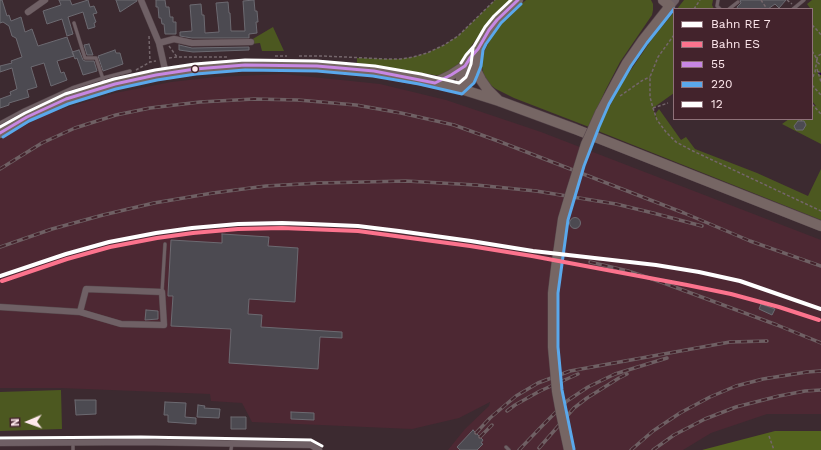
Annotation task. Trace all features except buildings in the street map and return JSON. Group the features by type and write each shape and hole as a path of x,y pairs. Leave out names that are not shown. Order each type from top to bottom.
{"main road":[{"path":"461,89 461,79 465,66 470,58 478,49 489,30 497,20 518,0"},
{"path":"569,450 557,391 553,355 552,320 553,293 563,219 570,192 584,151 605,102 627,63 669,2"},
{"path":"461,89 470,80 476,65 478,49"},
{"path":"0,132 45,108 104,82 208,68 245,65 273,60 317,66 374,71 461,89 499,101 576,129 821,226"},
{"path":"476,65 481,80 499,101"},
{"path":"435,83 465,66"}],"street":[{"path":"28,12 45,0"},
{"path":"141,0 162,42 166,74"},
{"path":"162,42 174,40 192,42 251,42"},
{"path":"0,307 80,312 122,324 164,325 162,292 86,289 80,312"},
{"path":"141,442 141,450"},
{"path":"0,443 141,442 232,447 286,447 311,444 319,450"}],"lane":[{"path":"794,8 804,0"},
{"path":"730,8 738,2"},
{"path":"74,23 85,58 96,58 104,82"},
{"path":"0,123 46,99 72,88 104,82 130,72"},
{"path":"162,292 165,244"},
{"path":"73,442 73,450"}],"path":[{"path":"294,56 386,59 413,57 427,53 458,36 495,0"},
{"path":"813,26 821,35"},
{"path":"148,31 150,62"},
{"path":"673,37 658,57 650,77 650,97 653,108 657,120 666,132 676,142 691,150 821,211"},
{"path":"162,42 177,57"},
{"path":"813,53 818,63 821,65"},
{"path":"813,77 818,56 821,54"},
{"path":"273,60 287,56"},
{"path":"130,72 137,70 150,62 163,59 177,57 226,57"},
{"path":"816,68 821,82"},
{"path":"605,102 612,102 643,80 650,77"},
{"path":"813,86 821,95"},
{"path":"653,108 668,103"},
{"path":"813,106 821,114"},
{"path":"769,436 774,450"}],"shaded area":[{"path":"283,74 380,84 446,100 541,132 821,240 821,414 767,414 711,433 683,450 448,450 465,429 489,406 490,402 459,418 412,429 252,422 242,403 211,401 210,394 61,388 0,388 0,140 49,113 115,93 171,82 215,77"}],"green space":[{"path":"495,0 511,0 484,28 457,66 440,76 357,63 357,58 400,59 427,53 458,36"},
{"path":"526,0 651,0 653,4 652,15 620,62 589,127 514,98 489,84 484,76 482,59 491,38 499,26"},
{"path":"684,0 713,0 712,5 714,8 678,8"},
{"path":"812,0 821,0 821,144 782,124 788,120 813,120 813,106 816,106 813,102 813,8 810,8 807,4"},
{"path":"673,13 673,94 653,108 656,118 656,113 659,109 681,140 686,137 695,149 757,173 808,196 821,169 821,220 598,131 605,113 624,80 652,39"},
{"path":"273,27 284,51 262,51 260,43 251,44 251,40"},
{"path":"61,390 62,429 0,431 0,392"},
{"path":"775,431 821,431 821,450 702,450"}],"railway":[{"path":"0,169 42,143 75,128 116,115 150,108 200,102 254,99 298,100 356,105 454,125 684,213 750,241 821,266"},
{"path":"0,247 52,229 154,203 266,186 320,183 406,181 476,185 536,191 616,204 702,226"},
{"path":"590,262 628,271 661,282 821,343"},
{"path":"476,433 490,418 516,396 538,383 570,371 730,342 767,341"},
{"path":"519,450 567,401 588,387 615,374 667,358"},
{"path":"631,450 653,431 680,413 710,397 736,386 763,379 821,371"},
{"path":"507,411 540,391 578,374"},
{"path":"539,448 574,408 587,398 627,374"},
{"path":"653,450 674,435 705,419 736,407 779,396 805,391 821,390"},
{"path":"480,437 492,425"}],"transit line":[{"name":"12","path":"461,63 474,46 485,27 511,0"},
{"name":"55","path":"0,133 27,117 66,99 115,84 156,75 195,69 245,65 317,66 374,71 435,83 465,66 497,20 518,0"},
{"name":"220","path":"3,137 29,121 68,104 116,89 157,80 196,74 245,70 317,71 373,76 419,84 462,94 474,83 481,66 483,50 486,44 501,23 521,4"},
{"name":"220","path":"574,449 562,390 558,347 558,293 568,220 584,166 609,104 631,66 673,10"},
{"name":"12","path":"0,127 65,94 114,79 155,70 195,64 245,60 317,61 375,66 421,74 459,83 466,77 471,64 473,48"},
{"path":"0,276 66,254 109,242 156,233 238,224 311,224 358,226 399,231 533,251 656,265 699,272 740,281 821,309"},
{"name":"12","path":"0,438 141,437 311,440 322,446"}],"rail line":[{"name":"ES","path":"2,281 67,259 110,247 157,238 238,229 282,228 358,231 532,256 687,285 731,294 819,320"}]}
